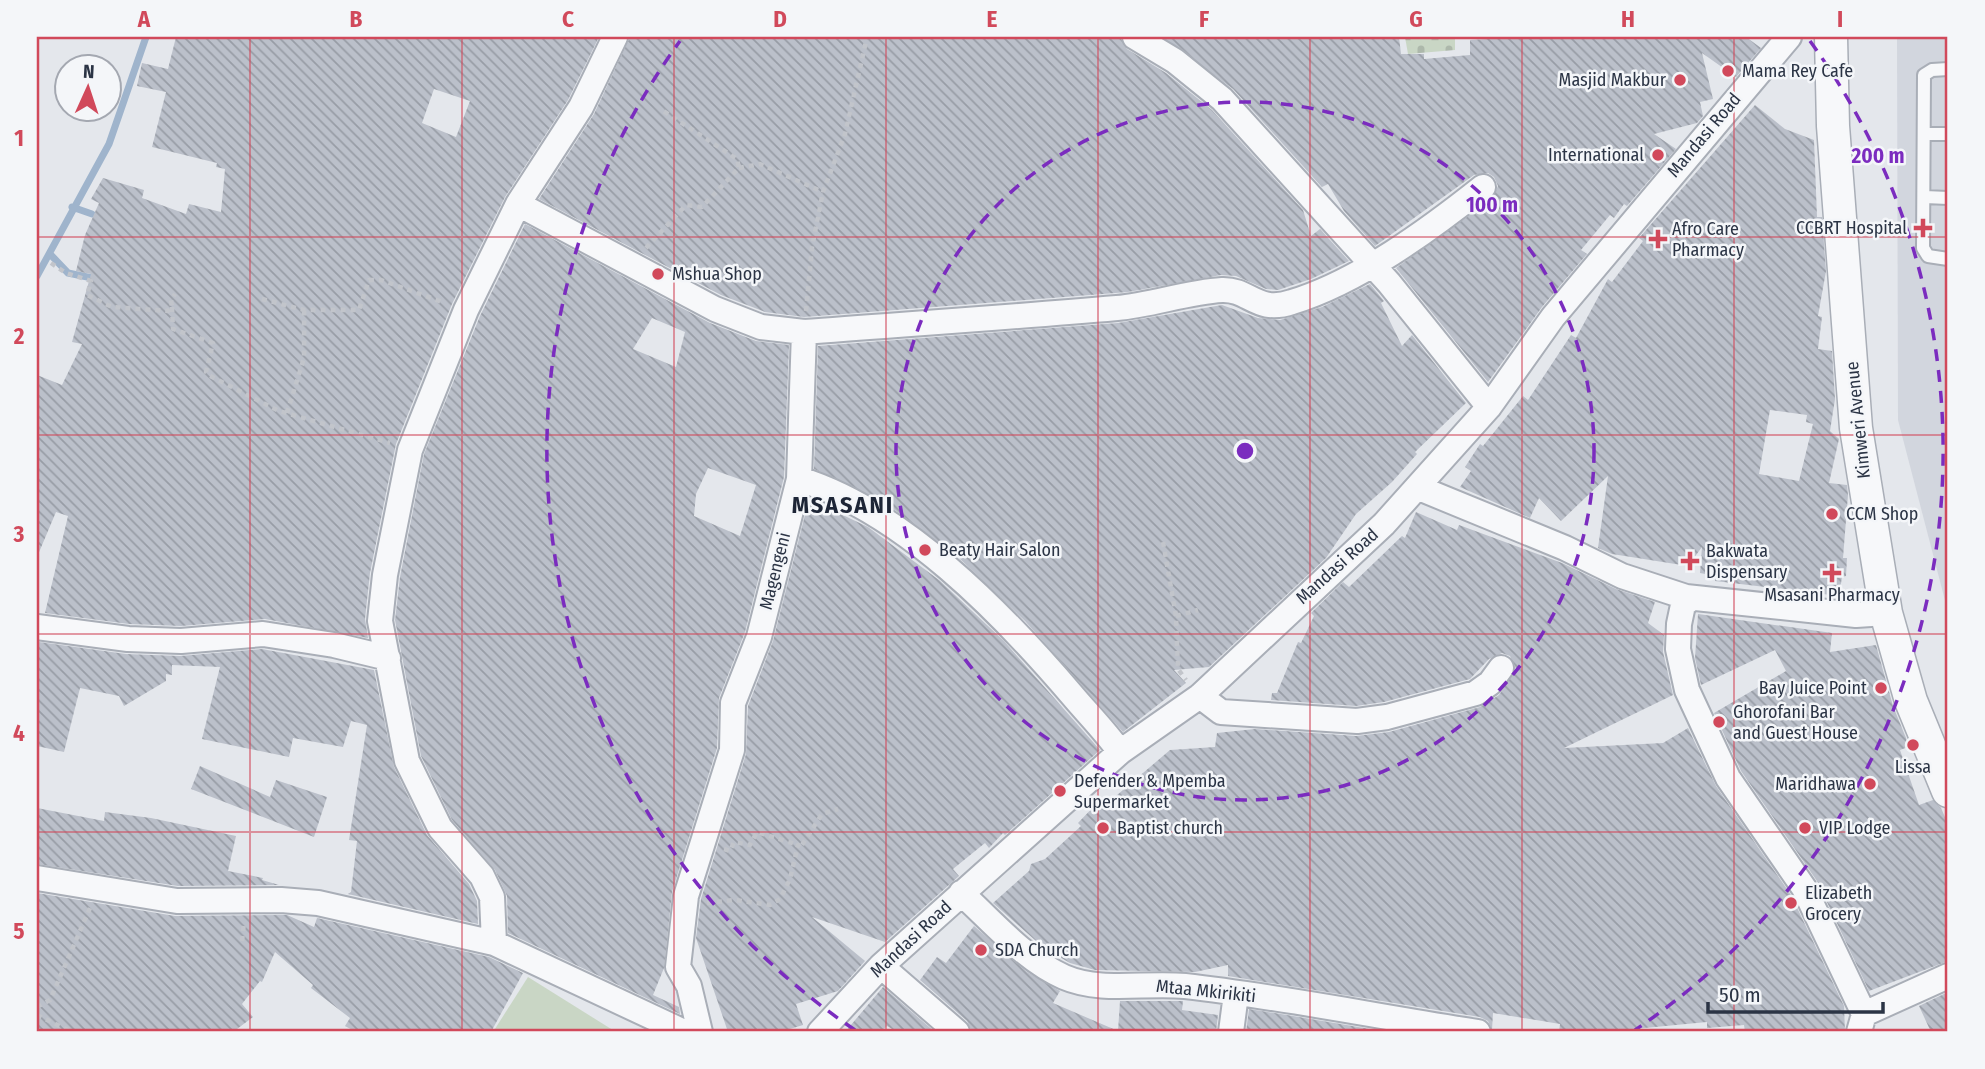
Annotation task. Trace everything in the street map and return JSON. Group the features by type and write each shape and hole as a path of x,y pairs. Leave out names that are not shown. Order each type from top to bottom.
{"street":[{"path":"494,943 492,897 482,876 440,828 407,761 380,621 384,575 410,450 466,310 518,204 581,107 615,37"},
{"path":"1135,37 1175,61 1223,99 1371,265 1489,407"},
{"name":"Mandasi Road","path":"820,1032 881,966 961,893 1120,752 1200,696 1419,488 1489,407 1571,296 1789,37"},
{"name":"Kimweri Avenue","path":"1831,37 1833,126 1856,428 1886,613 1911,701 1948,791"},
{"path":"518,204 737,318 761,327 804,332 1121,308 1224,290 1244,295 1262,306 1289,304 1318,293 1371,265 1483,187"},
{"name":"Magengeni","path":"700,1032 689,986 678,967 686,896 732,750 733,703 759,638 799,480 804,332"},
{"path":"799,480 832,490 887,520 948,571 1011,628 1120,752"},
{"path":"1419,488 1566,548 1622,576 1686,597 1856,615 1886,613"},
{"path":"1686,597 1688,601 1683,605 1679,624 1678,649 1687,690 1728,778 1804,888 1861,1023 1948,976"},
{"path":"37,627 128,639 181,641 263,634 334,645 388,658"},
{"path":"1200,696 1221,712 1357,721 1387,717 1476,693 1490,683 1501,668"},
{"path":"37,878 91,889 177,901 281,900 318,903 494,943 684,1032"},
{"name":"Mtaa Mkirikiti","path":"961,893 1013,940 1065,978 1110,985 1182,986 1330,1005 1411,1027 1478,1032"},
{"path":"881,966 957,1032"},
{"path":"1231,1032 1236,993"}],"lane":[{"path":"1948,69 1932,70 1924,75 1923,247 1928,256 1948,259"},
{"path":"1925,134 1948,134"},
{"path":"1925,197 1948,198"}],"path":[{"path":"804,332 812,247 823,192 845,134 867,37"},
{"path":"662,110 737,159 739,169"},
{"path":"631,264 686,205 702,207 739,169 760,164 823,192"},
{"path":"51,263 66,273 91,281 87,295 112,307 167,311 172,307"},
{"path":"262,299 304,310 359,310 369,280 381,280 466,310"},
{"path":"175,294 171,300 173,330 213,343 206,372 210,376 287,413 410,450"},
{"path":"287,413 304,358 304,310"},
{"path":"1163,542 1176,616 1178,670 1200,696"},
{"path":"1176,616 1198,610"},
{"path":"703,843 730,851 734,842 750,845 757,831 800,848 822,814 838,810"},
{"path":"686,896 708,903 735,900 770,905 780,899 790,879 798,845"},
{"path":"37,1007 50,1000 62,967 89,915 91,889"},
{"path":"37,1015 72,1032"}],"shaded area":[{"name":"CCBRT Hospital","path":"1897,37 1948,37 1948,612 1898,420"}],"green space":[{"path":"1405,37 1455,37 1455,50 1408,54"},
{"path":"528,977 616,1032 493,1032"}],"building":[{"path":"176,37 599,37 568,100 505,197 452,304 396,444 370,573 365,619 368,638 265,619 181,626 129,624 45,613 68,516 56,512 37,557 37,375 62,385 82,344 72,342 91,274 76,271 85,235 99,203 91,199 103,178 144,190 142,198 186,214 189,204 221,212 225,169 216,167 217,163 152,147 166,92 137,86 142,63 168,69","holes":["434,89 470,101 456,137 422,123"]},
{"path":"630,37 1120,37 1127,49 1166,73 1212,110 1303,210 1311,236 1320,229 1349,261 1311,279 1278,290 1266,289 1236,276 1221,275 1128,292 804,317 765,312 721,295 539,199 594,114"},
{"path":"1163,37 1399,37 1401,54 1424,54 1424,59 1470,55 1470,40 1519,37 1746,37 1761,48 1736,77 1702,53 1713,99 1700,102 1703,116 1697,123 1654,134 1676,149 1627,206 1624,204 1614,218 1610,215 1581,250 1587,254 1542,307 1488,382 1396,268 1492,199 1498,186 1494,177 1488,173 1474,175 1375,246 1344,211 1328,184 1322,187 1233,89"},
{"path":"1755,105 1785,129 1814,140 1817,217 1822,217 1826,271 1818,316 1822,317 1818,349 1832,351 1835,399 1830,431 1839,439 1829,483 1847,485 1848,495 1843,558 1847,558 1846,576 1842,577 1839,596 1715,581 1716,576 1700,573 1702,547 1688,566 1612,554 1598,548 1608,476 1561,521 1539,498 1530,518 1460,487 1471,471 1465,467 1480,444 1483,446 1523,396 1528,400 1571,335 1576,338 1608,279 1612,282 1643,241 1639,238","holes":["1770,410 1807,415 1806,422 1813,424 1799,481 1759,474"]},
{"path":"525,224 710,323 756,341 789,345 784,477 745,632 719,698 717,748 672,892 664,968 653,995 679,1007 680,1014 508,933 507,896 495,870 452,820 421,756 395,620 400,577 424,454 480,316","holes":["652,318 685,332 676,367 633,349","708,468 756,485 740,536 694,516 696,494"]},
{"path":"1370,284 1384,301 1381,303 1402,346 1412,335 1466,403 1415,452 1417,454 1392,482 1356,514 1326,558 1209,667 1174,670 1186,683 1123,732 1025,621 958,557 884,502 814,469 818,346 1118,323 1222,305 1258,318 1280,320 1322,307"},
{"path":"809,499 868,527 939,580 1004,641 1100,750 989,848 985,843 953,869 959,876 885,942 812,917 865,961 838,991 796,1004 803,1025 780,1032 728,1032 696,938 701,899 746,754 748,706 773,641"},
{"path":"1416,512 1457,530 1459,525 1562,563 1616,589 1655,602 1648,623 1664,635 1663,652 1673,695 1564,748 1663,743 1688,728 1716,786 1791,895 1844,1006 1845,1032 1745,1032 1744,1025 1707,1028 1707,1022 1603,1032 1559,1032 1560,1024 1493,1013 1492,1030 1488,1021 1480,1017 1228,976 1228,965 1195,972 1095,970 1070,963 1044,948 993,903 1029,871 1031,864 1045,859 1081,826 1078,823 1098,802 1103,807 1170,750 1215,747 1217,733 1255,729 1356,736 1389,732 1480,707 1499,695 1516,669 1510,656 1502,653 1489,659 1470,679 1384,702 1356,706 1271,700 1272,693 1277,693 1298,642 1301,643 1314,616 1311,613 1343,582 1349,587 1402,536 1405,538"},
{"path":"1698,614 1832,633 1830,652 1876,645 1893,706 1906,738 1908,747 1900,750 1919,805 1933,800 1941,808 1948,824 1948,961 1869,991 1817,881 1741,771 1714,713 1786,671 1775,650 1701,685 1695,658"},
{"path":"39,642 126,654 180,656 262,649 374,670 394,767 427,835 469,884 477,901 478,924 348,894 351,892 357,841 349,840 367,725 351,721 343,747 293,738 289,757 202,739 220,667 172,665 172,675 166,674 166,681 124,706 119,696 80,688 64,752 37,746"},
{"path":"200,766 270,797 276,780 327,797 314,837 191,789"},
{"path":"37,808 104,821 105,812 151,818 236,836 228,871 263,878 262,880 279,885 178,886 37,864"},
{"path":"37,893 175,916 287,915 314,927 317,918 489,957 523,973 491,1032 356,1032 345,1026 350,1018 311,988 313,985 275,952 262,982 260,981 242,1004 253,1017 233,1032 37,1032"},
{"path":"974,926 1027,972 1060,991 1053,1003 1118,1031 1120,1001 1183,1001 1182,1010 1218,1015 1216,1032 972,1032 967,1021 920,980 937,957 946,963"},
{"path":"883,987 935,1032 897,1032 887,1026 881,1032 845,1032"},
{"path":"1948,992 1948,1029 1931,1032 1919,1006"},
{"path":"1249,1009 1293,1016 1388,1032 1246,1032"}],"waterway":[{"path":"37,276 109,144 146,37"},
{"path":"1164,37 1183,53"},
{"path":"72,207 92,214"},
{"path":"50,254 68,273 97,279"}],"place":[{"name":"Mama Rey Cafe","path":"1728,71"},
{"name":"Masjid Makbur","path":"1680,80"},
{"name":"International","path":"1658,155"},
{"name":"CCBRT Hospital","path":"1923,228"},
{"name":"Afro Care Pharmacy","path":"1658,239"},
{"name":"Mshua Shop","path":"658,274"},
{"name":"CCM Shop","path":"1832,514"},
{"name":"Beaty Hair Salon","path":"925,550"},
{"name":"Bakwata Dispensary","path":"1690,561"},
{"name":"Msasani Pharmacy","path":"1832,573"},
{"name":"Bay Juice Point","path":"1881,688"},
{"name":"Ghorofani Bar and Guest House","path":"1719,722"},
{"name":"Lissa","path":"1913,745"},
{"name":"Maridhawa","path":"1870,784"},
{"name":"Defender & Mpemba Supermarket","path":"1060,791"},
{"name":"Baptist church","path":"1103,828"},
{"name":"VIP Lodge","path":"1805,828"},
{"name":"Elizabeth Grocery","path":"1791,903"},
{"name":"SDA Church","path":"981,950"}],"district":[{"name":"MSASANI","path":"843,505"}]}
